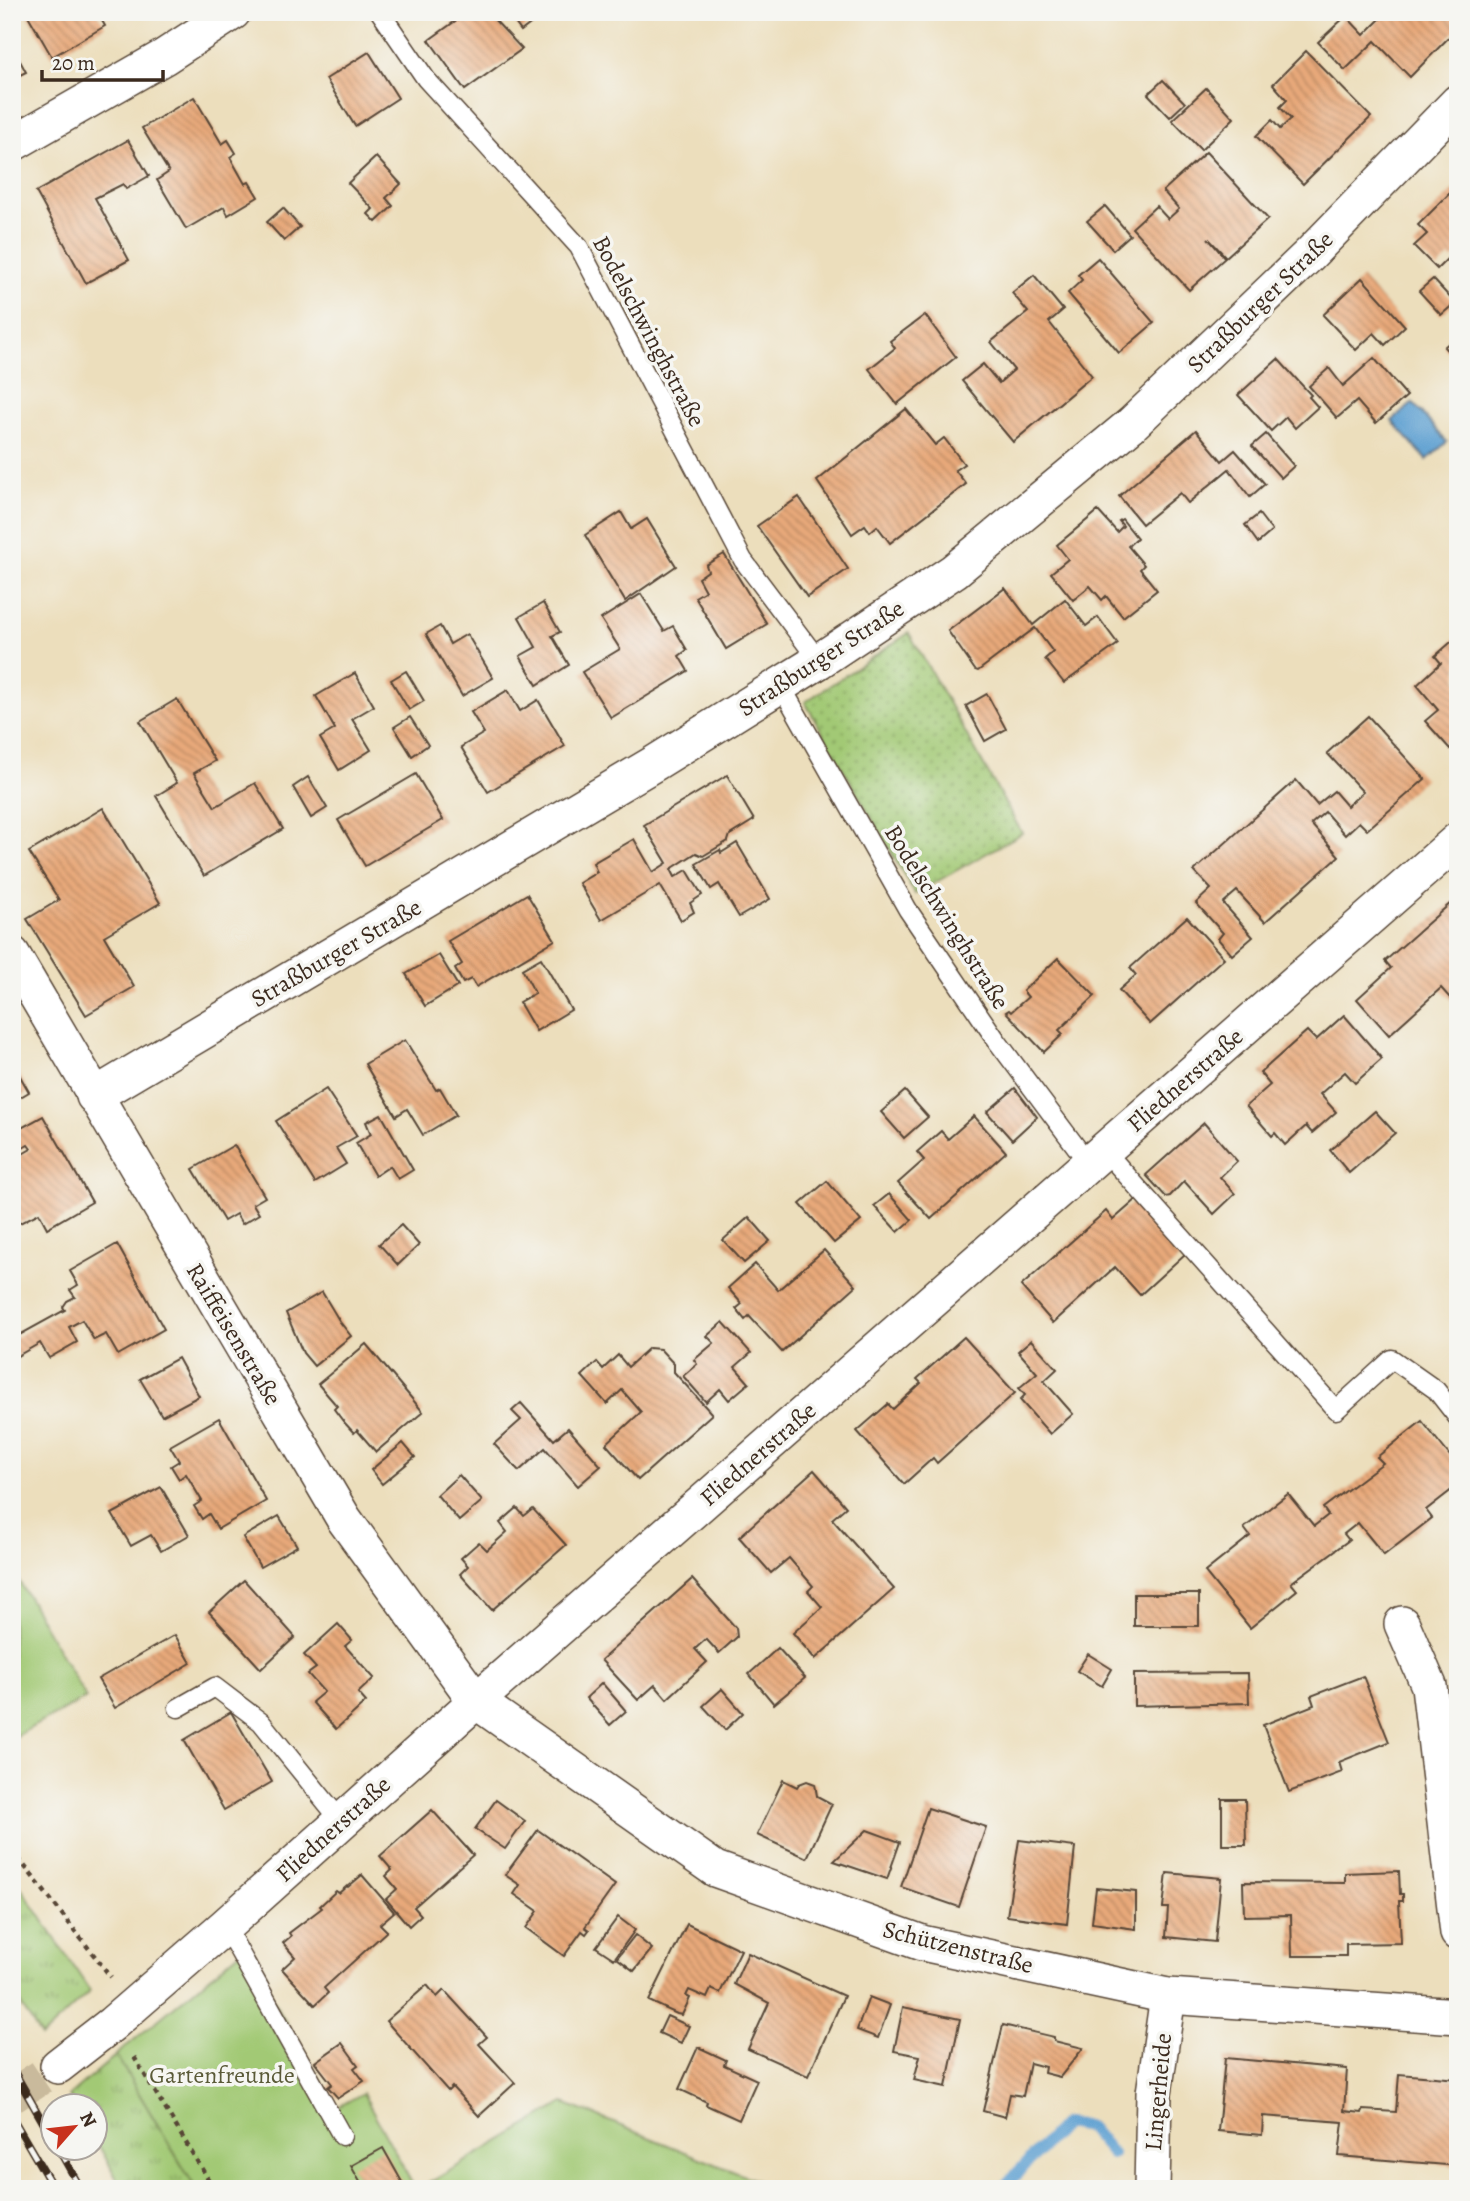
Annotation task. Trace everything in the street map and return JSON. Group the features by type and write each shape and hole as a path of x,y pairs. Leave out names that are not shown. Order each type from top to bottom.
{"street":[{"path":"12,144 164,57 233,12"},
{"name":"Straßburger Straße","path":"94,1096 472,873 781,686 954,571 1132,424 1309,255 1458,102"},
{"name":"Fliednerstraße","path":"58,2066 225,1926 476,1701 1458,840"},
{"name":"Raiffeisenstraße","path":"12,954 344,1519 476,1701"},
{"path":"1402,1624 1429,1686 1458,1933"},
{"name":"Schützenstraße","path":"476,1701 715,1869 922,1943 1168,1996 1458,2017"},
{"name":"Lingerheide","path":"1152,2189 1154,2093 1168,1996"}],"lane":[{"name":"Bodelschwinghstraße","path":"380,12 426,79 579,247 743,560 819,661"},
{"name":"Bodelschwinghstraße","path":"781,686 908,910 998,1041 1097,1157 1336,1410 1392,1359 1436,1390 1458,1418"},
{"path":"178,1708 215,1687 261,1722 341,1821"},
{"path":"225,1926 342,2136"}],"path":[{"path":"12,1850 122,2015 214,2189"}],"green space":[{"path":"909,633 1022,833 915,894 805,702"},
{"path":"12,1569 86,1698 12,1738"},
{"path":"12,1874 90,1991 41,2037 12,1990"},
{"name":"Gartenfreunde","path":"243,1949 336,2108 363,2093 415,2189 196,2189 116,2055"},
{"path":"116,2055 196,2189 123,2189 108,2162 108,2092 74,2092"},
{"path":"564,2103 777,2189 419,2189"}],"water":[{"path":"1413,403 1447,442 1427,460 1392,421"}],"building":[{"path":"26,12 97,12 105,26 52,57"},
{"path":"468,12 496,12 491,16 522,49 465,90 429,40"},
{"path":"507,12 546,12 521,31"},
{"path":"1387,12 1458,12 1458,28 1410,77 1375,41 1345,70 1318,42 1346,16 1364,35"},
{"path":"12,46 26,72 12,79"},
{"path":"1306,51 1371,117 1303,184 1256,136 1272,120 1280,129 1291,119 1280,107 1287,100 1273,84"},
{"path":"369,52 398,98 355,126 326,79"},
{"path":"1163,80 1185,103 1170,117 1148,94"},
{"path":"1206,88 1234,118 1201,150 1172,120"},
{"path":"194,97 222,144 228,140 236,153 230,157 245,184 249,182 258,197 228,215 224,207 186,229 157,180 169,172 142,128"},
{"path":"128,140 149,176 126,189 123,184 95,198 129,260 86,283 36,192"},
{"path":"1206,152 1268,219 1226,257 1208,238 1225,258 1189,290 1132,228 1156,206 1168,219 1179,209 1163,191"},
{"path":"376,157 401,184 386,198 393,206 376,222 368,214 373,209 348,183"},
{"path":"1455,188 1458,191 1458,255 1452,260 1449,257 1437,269 1414,246 1427,234 1418,225"},
{"path":"1105,206 1130,235 1113,250 1087,221"},
{"path":"283,208 300,227 284,241 267,222"},
{"path":"1098,258 1154,323 1119,353 1068,293 1082,280 1078,275"},
{"path":"1034,275 1063,310 1049,322 1092,376 1013,442 962,381 983,364 999,383 1014,370 991,342 1028,312 1012,293"},
{"path":"1362,278 1405,326 1385,345 1374,333 1356,350 1323,315"},
{"path":"1433,279 1455,303 1441,315 1419,291"},
{"path":"925,315 956,357 897,404 869,369 895,348 890,341"},
{"path":"1458,335 1458,362 1444,347"},
{"path":"1374,358 1407,396 1376,423 1357,401 1337,418 1309,386 1329,368 1343,386"},
{"path":"1278,359 1311,395 1309,397 1318,407 1295,428 1286,417 1271,431 1238,395"},
{"path":"906,409 935,445 944,438 964,464 955,470 966,484 890,543 877,526 870,532 865,525 852,534 817,481"},
{"path":"1196,430 1222,461 1235,450 1265,484 1250,497 1229,469 1188,503 1180,493 1142,524 1119,496"},
{"path":"1266,434 1294,466 1281,478 1252,446"},
{"path":"799,497 848,569 807,597 757,526"},
{"path":"1098,511 1117,532 1123,526 1119,521 1122,519 1137,538 1128,546 1144,565 1140,569 1157,590 1123,617 1106,596 1102,600 1090,586 1073,600 1051,573 1068,559 1057,545"},
{"path":"621,512 631,529 647,519 676,566 625,601 585,535"},
{"path":"1259,514 1272,531 1258,543 1245,525"},
{"path":"724,554 767,624 726,649 695,597 705,591 698,578 708,571 706,565"},
{"path":"1005,588 1033,625 1065,599 1086,626 1098,617 1118,644 1064,683 1045,659 1053,652 1035,628 978,671 975,670 948,631"},
{"path":"641,594 664,631 673,626 687,650 679,656 688,671 611,718 582,672 620,649 601,619"},
{"path":"543,603 560,632 552,636 569,665 537,685 520,656 536,647 519,617"},
{"path":"440,626 450,644 467,634 493,678 462,696 426,634"},
{"path":"1458,636 1458,742 1450,749 1425,721 1438,710 1417,685 1441,663 1435,656"},
{"path":"406,671 424,701 409,710 391,680"},
{"path":"355,673 374,706 352,719 371,750 339,770 320,738 335,729 316,696"},
{"path":"508,690 520,711 538,700 565,746 488,792 461,747 484,733 471,712"},
{"path":"987,694 1006,729 985,741 966,706"},
{"path":"177,699 215,761 194,773 215,807 255,783 283,829 204,876 156,796 177,783 140,721"},
{"path":"1368,716 1425,779 1367,830 1359,822 1345,835 1325,812 1311,824 1339,856 1265,922 1237,891 1223,903 1253,937 1232,955 1218,939 1223,933 1196,903 1211,889 1194,871 1296,780 1317,805 1334,791 1347,806 1363,792 1327,753"},
{"path":"410,717 428,745 412,756 394,727"},
{"path":"416,774 443,820 365,866 338,820"},
{"path":"727,775 754,820 730,835 728,841 703,856 696,853 671,869 675,877 687,870 702,895 690,903 694,912 681,920 660,885 601,920 579,883 597,872 593,863 634,839 653,872 667,863 644,825"},
{"path":"308,777 327,808 311,818 293,787"},
{"path":"103,808 160,903 104,936 134,987 86,1015 27,919 59,900 29,852"},
{"path":"737,843 770,899 739,917 719,884 711,889 696,864"},
{"path":"527,894 555,940 476,987 471,979 463,983 455,969 462,964 448,941"},
{"path":"1452,902 1458,909 1458,1007 1441,988 1389,1035 1357,999 1391,968 1385,961"},
{"path":"1187,917 1224,958 1150,1024 1119,990 1136,975 1130,968"},
{"path":"439,955 458,986 425,1006 406,974"},
{"path":"541,958 571,1010 536,1031 519,1002 535,993 522,969"},
{"path":"1058,958 1095,996 1059,1030 1063,1034 1044,1052 1006,1012 1011,1012 1028,997 1023,991"},
{"path":"1344,1015 1382,1059 1355,1083 1345,1072 1320,1094 1336,1112 1312,1133 1306,1126 1285,1145 1275,1133 1272,1136 1246,1106 1270,1085 1260,1073 1307,1031 1316,1040"},
{"path":"405,1040 436,1090 440,1088 456,1115 423,1135 407,1109 396,1116 365,1064"},
{"path":"12,1062 29,1092 12,1102"},
{"path":"1015,1088 1037,1117 1012,1140 987,1112"},
{"path":"326,1089 357,1136 336,1148 346,1164 315,1183 276,1121"},
{"path":"905,1091 928,1117 904,1138 881,1112"},
{"path":"1375,1111 1395,1133 1349,1173 1330,1150"},
{"path":"381,1114 413,1170 398,1179 390,1166 375,1176 356,1143 371,1134 366,1122"},
{"path":"43,1116 92,1202 47,1228 39,1213 20,1223 12,1209 12,1160 31,1149 28,1145 16,1152 12,1145 12,1133"},
{"path":"974,1116 1006,1152 931,1219 898,1183 924,1160 917,1152 941,1131 948,1139"},
{"path":"1204,1123 1237,1161 1220,1177 1235,1194 1214,1214 1184,1181 1166,1197 1146,1175"},
{"path":"234,1145 265,1197 253,1204 259,1214 242,1224 236,1214 224,1221 193,1169"},
{"path":"827,1181 861,1221 834,1243 800,1204"},
{"path":"889,1194 912,1220 898,1232 874,1206"},
{"path":"1137,1199 1185,1254 1140,1295 1115,1267 1053,1323 1021,1286 1106,1211 1113,1220"},
{"path":"749,1217 770,1241 744,1263 723,1240"},
{"path":"401,1225 419,1245 398,1265 379,1244"},
{"path":"117,1244 164,1329 118,1355 106,1334 94,1340 82,1320 69,1327 77,1342 49,1358 40,1343 12,1359 12,1339 65,1310 63,1307 67,1301 75,1297 70,1290 78,1285 70,1271"},
{"path":"824,1250 856,1286 782,1352 749,1316 745,1320 736,1309 742,1304 728,1288 755,1264 778,1290"},
{"path":"322,1292 351,1336 314,1366 303,1353 286,1313"},
{"path":"723,1322 751,1353 735,1367 749,1383 729,1400 720,1389 706,1402 683,1376 697,1364 694,1360 714,1343 707,1336"},
{"path":"964,1337 1015,1393 937,1463 933,1458 904,1484 857,1431 888,1404 893,1409 921,1383 917,1379"},
{"path":"1031,1340 1057,1369 1044,1381 1073,1414 1050,1434 1020,1400 1025,1395 1019,1388 1037,1373 1018,1351"},
{"path":"366,1344 423,1412 376,1452 357,1430 354,1433 343,1421 334,1409 337,1406 318,1384"},
{"path":"649,1348 660,1349 674,1364 674,1372 712,1414 638,1480 606,1444 641,1412 622,1390 607,1404 582,1376 597,1362 603,1369 618,1355 628,1367"},
{"path":"178,1358 199,1396 162,1416 140,1379"},
{"path":"521,1403 554,1440 568,1428 601,1466 578,1486 545,1448 519,1471 494,1444 521,1420 512,1411"},
{"path":"219,1418 266,1501 218,1529 209,1514 202,1519 194,1506 202,1501 186,1474 179,1479 171,1466 179,1461 170,1446"},
{"path":"1422,1421 1458,1466 1458,1485 1426,1510 1432,1518 1384,1555 1358,1523 1344,1534 1349,1540 1291,1583 1297,1590 1250,1628 1205,1572 1250,1536 1244,1528 1288,1494 1314,1526 1328,1515 1323,1508 1383,1463 1377,1457"},
{"path":"403,1443 415,1457 382,1484 371,1470"},
{"path":"814,1470 846,1507 832,1519 894,1589 815,1659 793,1633 822,1607 808,1591 813,1586 789,1558 771,1573 739,1537"},
{"path":"459,1475 482,1501 459,1521 437,1495"},
{"path":"161,1487 189,1535 161,1551 151,1535 131,1546 112,1514"},
{"path":"517,1508 524,1516 533,1509 566,1545 492,1610 460,1574 468,1566 461,1558 479,1542 487,1550 507,1532 500,1523"},
{"path":"279,1516 297,1546 260,1567 243,1537"},
{"path":"692,1579 736,1628 737,1637 719,1653 706,1639 695,1649 707,1662 667,1699 655,1685 638,1700 601,1660"},
{"path":"244,1580 295,1637 261,1669 209,1612"},
{"path":"1134,1594 1199,1594 1199,1626 1134,1626"},
{"path":"338,1624 352,1640 345,1646 374,1678 358,1693 366,1702 336,1729 312,1702 324,1692 308,1674 316,1668 304,1655"},
{"path":"175,1635 191,1663 115,1708 98,1679"},
{"path":"778,1648 805,1678 774,1704 749,1674"},
{"path":"1088,1654 1112,1669 1102,1686 1077,1671"},
{"path":"1248,1673 1249,1703 1134,1706 1134,1674"},
{"path":"1363,1676 1389,1742 1339,1762 1342,1772 1289,1792 1263,1725 1314,1705 1311,1696"},
{"path":"602,1683 626,1711 610,1725 586,1698"},
{"path":"722,1689 743,1713 725,1730 703,1706"},
{"path":"231,1712 272,1782 224,1810 184,1740"},
{"path":"783,1780 797,1787 807,1781 815,1784 817,1796 832,1804 807,1858 757,1835"},
{"path":"1222,1799 1245,1799 1246,1845 1222,1845"},
{"path":"496,1800 525,1821 505,1849 475,1829"},
{"path":"928,1808 986,1827 959,1907 901,1887"},
{"path":"432,1810 473,1855 414,1907 421,1915 409,1926 386,1899 397,1889 386,1876 392,1870 380,1856"},
{"path":"538,1830 615,1885 585,1927 589,1930 586,1934 582,1931 564,1956 526,1928 538,1911 514,1894 520,1885 505,1875"},
{"path":"867,1830 900,1842 887,1879 834,1861"},
{"path":"1019,1840 1075,1847 1067,1924 1007,1916"},
{"path":"1399,1871 1400,1894 1403,1894 1403,1901 1399,1901 1401,1943 1346,1944 1346,1956 1292,1956 1291,1915 1244,1916 1243,1882 1345,1883 1345,1873"},
{"path":"1167,1873 1221,1878 1215,1942 1166,1937 1168,1908 1163,1908"},
{"path":"362,1875 394,1912 380,1924 387,1931 324,1988 328,1993 315,2005 282,1969 295,1957 283,1943 291,1936 289,1933 322,1908 320,1906 336,1891 339,1893"},
{"path":"1096,1888 1136,1892 1136,1929 1092,1923"},
{"path":"618,1917 635,1930 614,1959 596,1947"},
{"path":"687,1924 741,1950 720,1993 711,1989 707,1998 689,1990 686,1996 690,1998 682,2015 649,2001"},
{"path":"635,1935 652,1949 634,1971 617,1958"},
{"path":"748,1953 844,1996 808,2076 748,2049 769,2003 734,1984"},
{"path":"427,1985 437,1997 444,1990 487,2037 479,2044 515,2083 479,2116 452,2087 448,2091 386,2021"},
{"path":"869,1997 890,2005 878,2038 857,2030"},
{"path":"903,2007 960,2019 946,2087 914,2080 920,2056 894,2051"},
{"path":"667,2016 689,2026 681,2043 659,2033"},
{"path":"1003,2025 1054,2037 1054,2041 1083,2048 1060,2077 1044,2073 1045,2067 1030,2063 1023,2096 1010,2094 1005,2117 983,2111"},
{"path":"342,2043 358,2065 354,2068 364,2081 338,2098 328,2087 332,2084 315,2062"},
{"path":"698,2047 726,2060 724,2065 757,2080 739,2120 679,2089"},
{"path":"1225,2058 1347,2069 1344,2111 1362,2113 1363,2110 1396,2112 1399,2074 1458,2079 1458,2166 1339,2156 1343,2122 1263,2116 1262,2135 1218,2131"},
{"path":"383,2148 406,2189 364,2189 351,2166"}],"waterway":[{"path":"1002,2189 1065,2123 1089,2127 1112,2154"}],"tunnel":[{"path":"12,2096 58,2066"}],"railway":[{"path":"12,2068 38,2114"},
{"path":"12,2117 54,2189"},
{"path":"66,2162 81,2189"}]}
